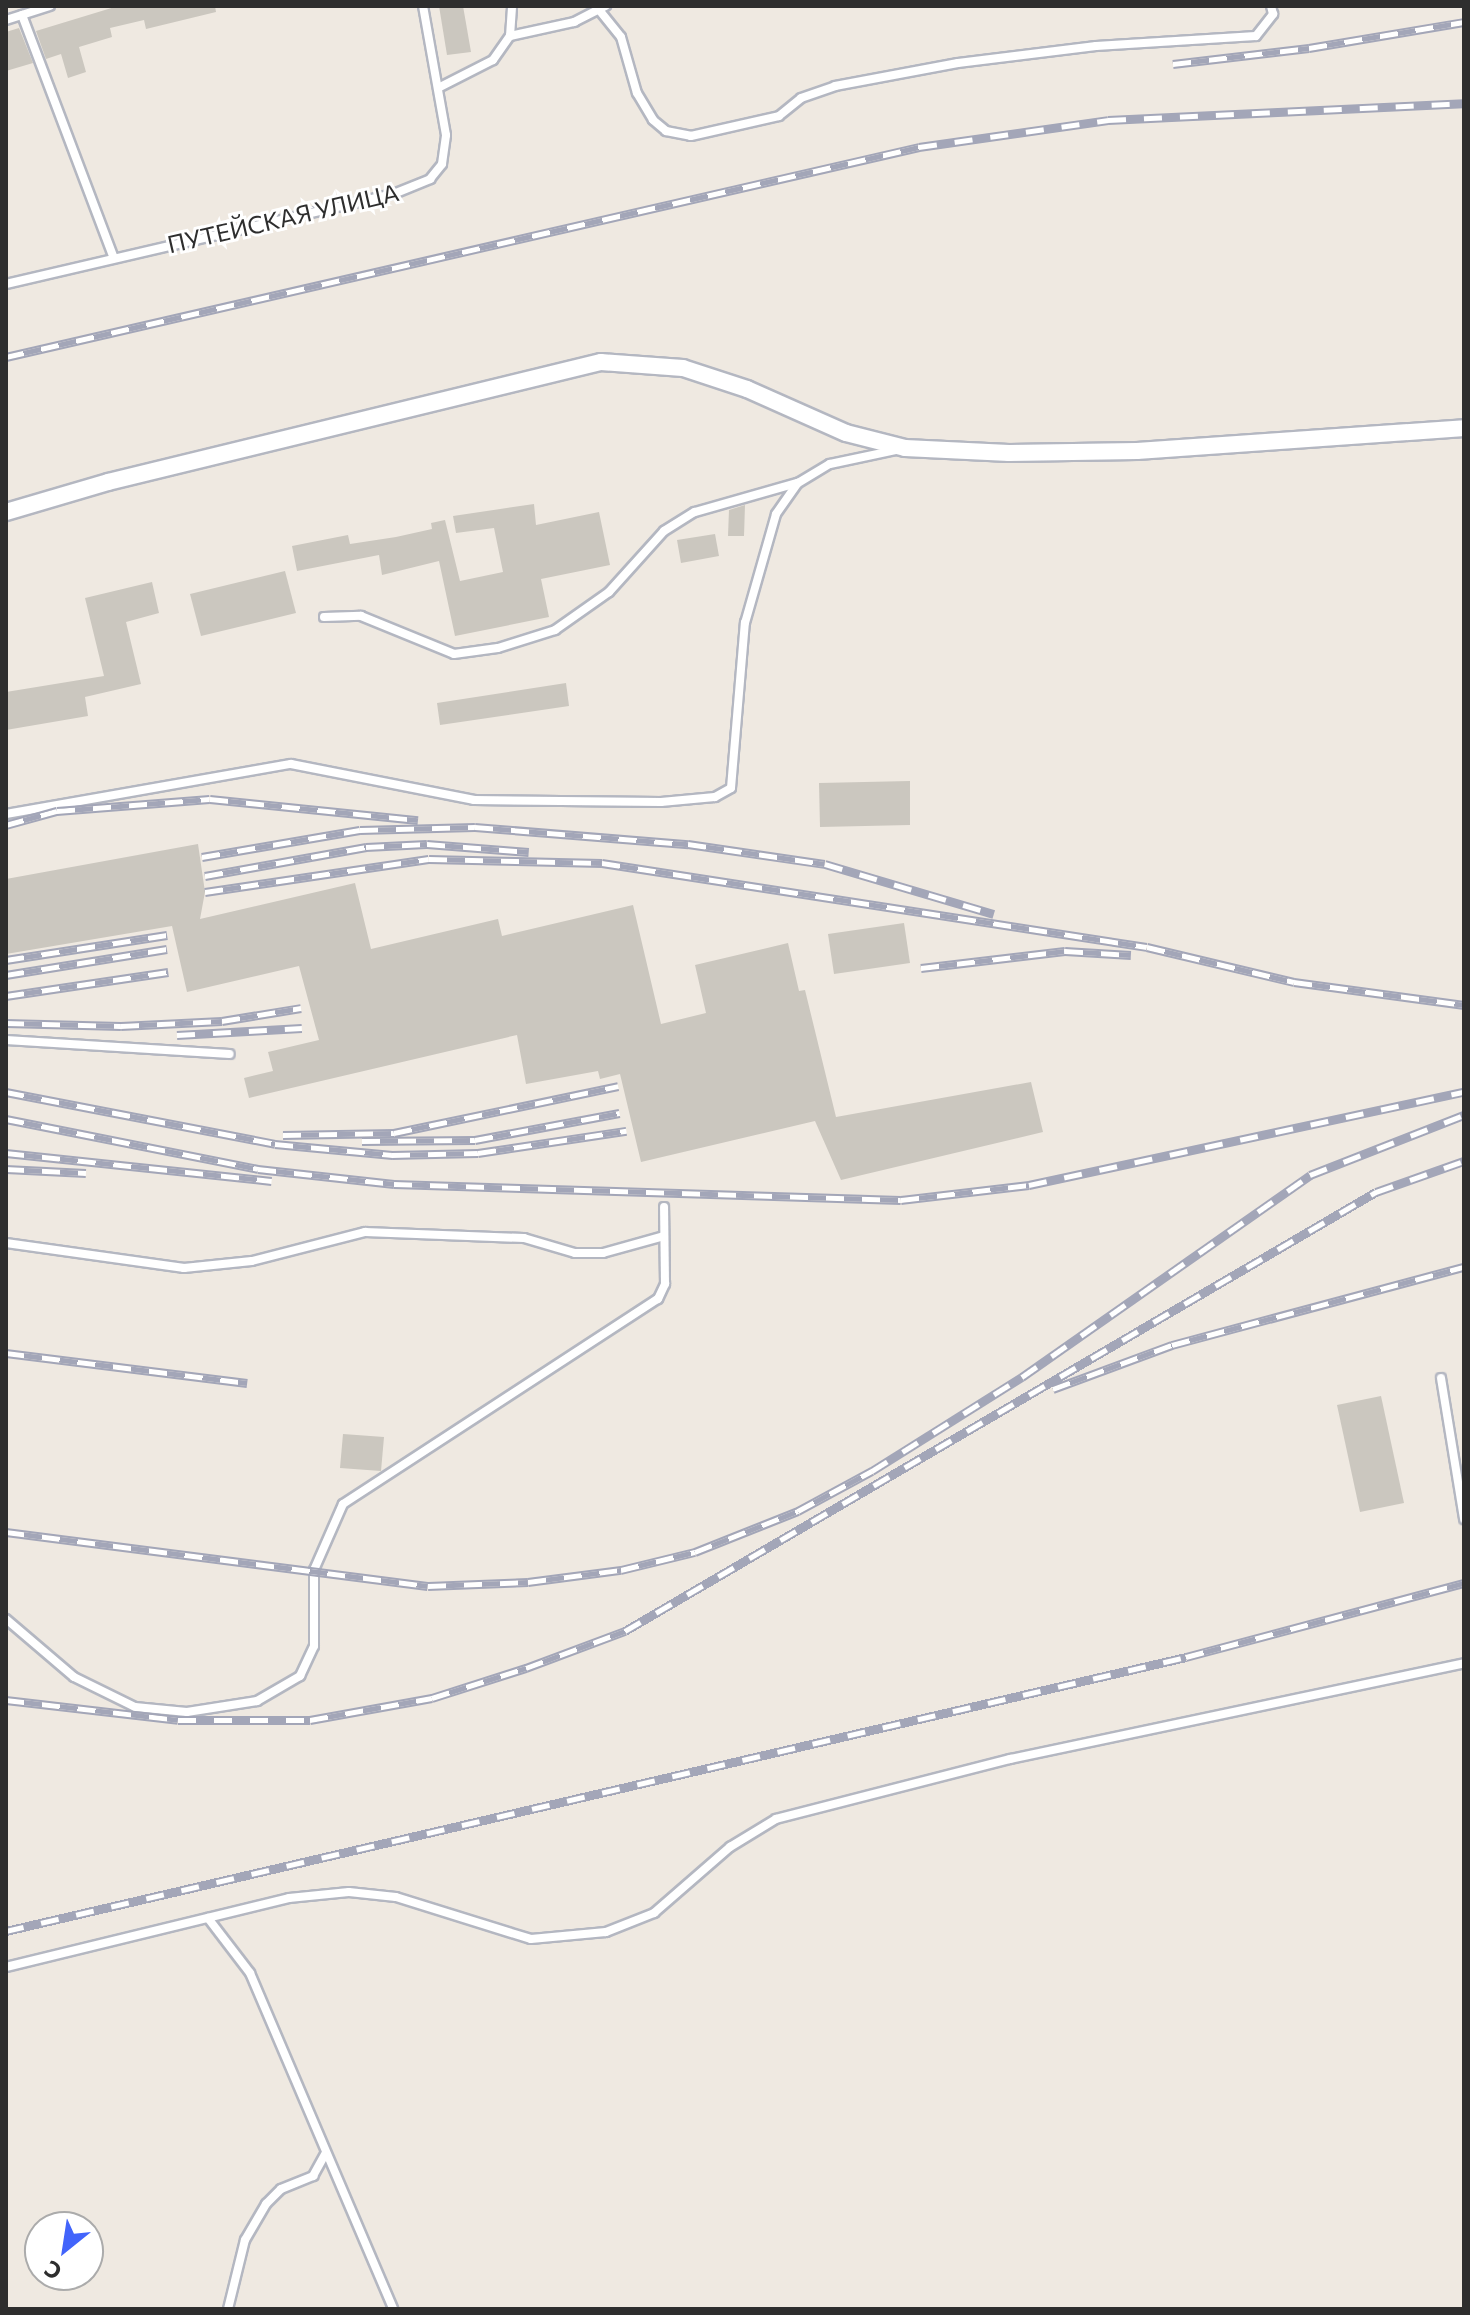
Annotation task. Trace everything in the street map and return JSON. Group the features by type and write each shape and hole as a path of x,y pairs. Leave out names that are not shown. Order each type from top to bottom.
{"street":[{"path":"6,512 108,482 601,362 683,368 747,389 846,433 905,448 1009,453 1137,451 1464,428"}],"lane":[{"path":"6,20 50,6"},
{"name":"ПУТЕЙСКАЯ УЛИЦА","path":"6,284 396,193 430,179 442,164 446,135 440,87 423,6"},
{"path":"440,87 493,60 510,36 512,6"},
{"path":"510,36 603,9 621,37 637,93 653,120 666,131 691,136 779,116 801,98 835,86 958,63 1096,46 1256,36 1273,14 1271,6"},
{"path":"22,15 114,258"},
{"path":"324,617 361,616 454,654 498,648 555,630 609,592 664,531 695,512 798,483 830,464 905,448"},
{"path":"6,814 291,764 474,800 661,802 715,797 731,788 740,662 757,573 776,514 798,483"},
{"path":"6,1040 230,1054"},
{"path":"6,1619 74,1677 135,1707 187,1712 257,1701 300,1676 314,1646 314,1570 343,1504 658,1299 665,1284 664,1207"},
{"path":"6,1243 184,1268 252,1261 365,1232 524,1238 575,1253 603,1253 664,1236"},
{"path":"1441,1378 1464,1519"},
{"path":"6,1967 289,1898 349,1892 396,1897 531,1939 606,1932 654,1913 730,1847 776,1819 1010,1759 1464,1663"},
{"path":"208,1918 250,1973 393,2309"},
{"path":"228,2309 245,2240 266,2204 281,2189 313,2176 326,2153"}],"building":[{"path":"118,6 215,6 216,12 146,29 144,20 110,28 112,37 79,47 86,72 68,78 61,54 46,59 36,31"},
{"path":"439,6 463,6 471,52 447,55"},
{"path":"19,28 33,63 6,71 6,32"},
{"path":"534,504 536,525 599,512 610,565 541,579 549,617 455,636 439,561 382,575 379,555 297,571 292,546 348,535 350,544 396,537 432,529 431,523 445,520 460,581 503,572 494,528 456,533 453,516"},
{"path":"745,505 744,536 728,536 729,510"},
{"path":"715,534 719,556 681,563 677,540"},
{"path":"285,571 296,613 201,636 190,594"},
{"path":"152,582 159,613 126,622 141,684 85,697 88,716 6,730 6,692 104,676 85,598"},
{"path":"566,683 569,706 440,725 437,703"},
{"path":"910,781 910,825 820,827 819,783"},
{"path":"198,844 205,892 200,919 355,883 371,949 498,919 502,936 633,905 661,1024 706,1013 695,965 788,943 799,991 805,990 836,1117 1031,1082 1043,1132 841,1180 815,1121 641,1162 620,1074 600,1079 598,1071 526,1084 517,1035 249,1098 244,1078 273,1071 268,1052 319,1040 299,966 187,992 172,926 6,954 6,879"},
{"path":"904,923 910,963 834,974 828,934"},
{"path":"1381,1396 1404,1503 1360,1512 1337,1405"},
{"path":"343,1434 384,1437 381,1471 340,1468"}],"railway":[{"path":"1173,64 1309,48 1464,22"},
{"path":"6,357 919,147 1108,120 1464,103"},
{"path":"6,825 57,811 210,799 418,820"},
{"path":"202,857 360,830 475,827 688,844 825,864 994,914"},
{"path":"205,876 366,847 427,844 529,852"},
{"path":"205,892 429,859 602,863 1147,947 1294,982 1464,1005"},
{"path":"6,960 167,935"},
{"path":"6,975 167,949"},
{"path":"921,968 1065,951 1131,955"},
{"path":"6,996 168,972"},
{"path":"6,1023 121,1026 222,1021 301,1008"},
{"path":"177,1035 302,1028"},
{"path":"283,1135 394,1133 618,1086"},
{"path":"6,1092 275,1144 392,1155 478,1153 626,1131"},
{"path":"6,1119 258,1169 394,1184 901,1200 1029,1185 1464,1092"},
{"path":"362,1141 475,1140 619,1113"},
{"path":"6,1532 428,1586 528,1582 621,1570 695,1552 798,1511 872,1471 1022,1377 1310,1175 1464,1115"},
{"path":"6,1153 272,1181"},
{"path":"6,1700 178,1720 310,1720 432,1698 526,1668 625,1631 1376,1192 1464,1161"},
{"path":"6,1169 86,1173"},
{"path":"1053,1389 1172,1345 1464,1267"},
{"path":"6,1353 247,1383"},
{"path":"6,1931 1186,1657 1464,1583"}]}
